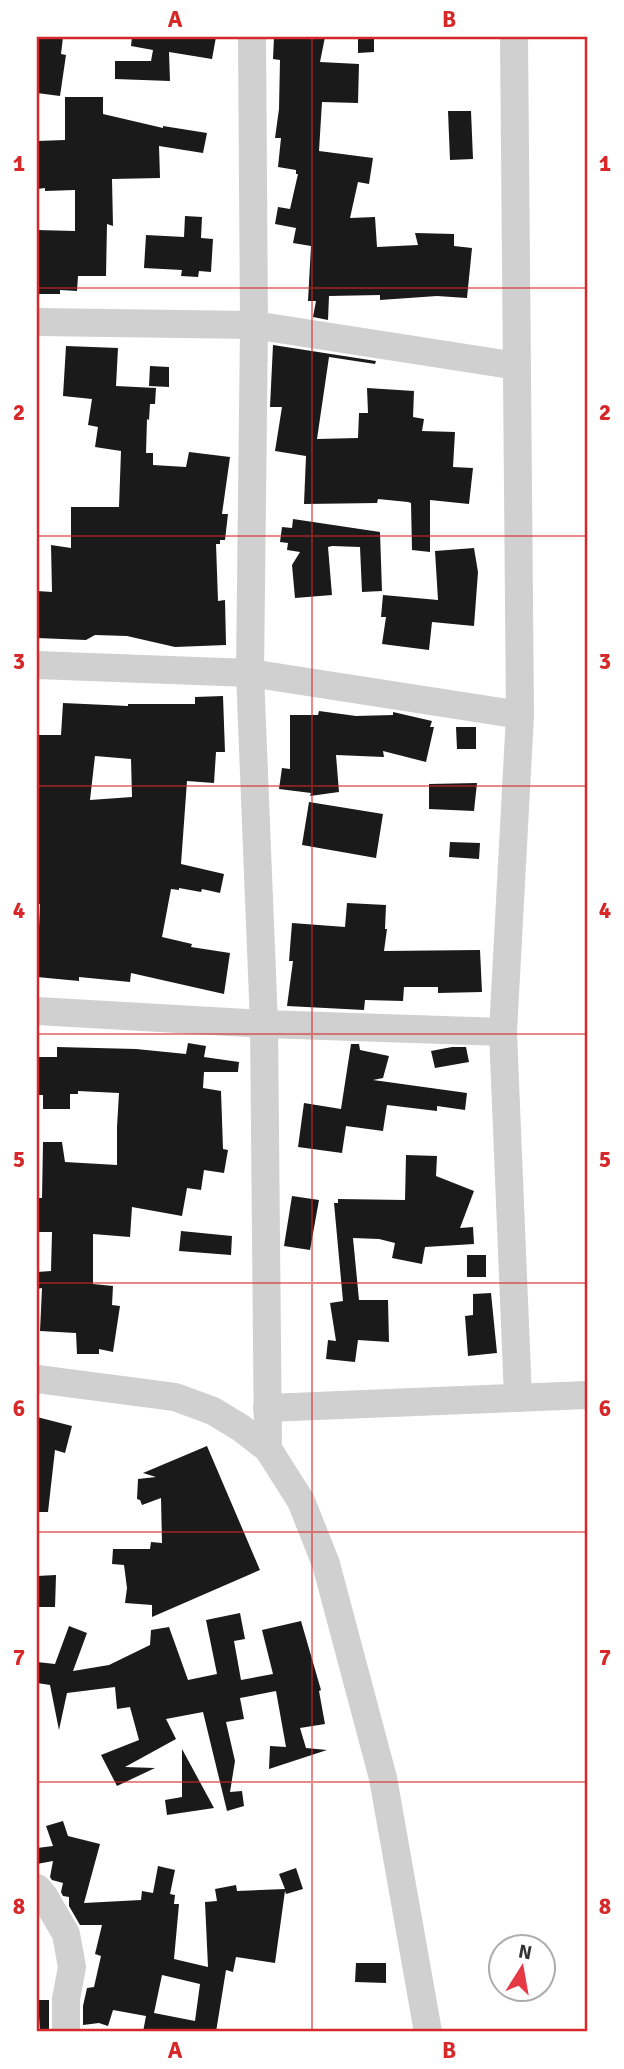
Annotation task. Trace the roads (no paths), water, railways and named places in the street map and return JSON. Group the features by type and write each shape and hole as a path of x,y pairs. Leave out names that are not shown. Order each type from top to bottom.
{"street":[{"path":"252,37 254,324 250,673 264,1024 268,1449"},
{"path":"514,37 520,715 503,1032 518,1398"},
{"path":"37,322 254,324 517,366"},
{"path":"37,665 250,673 520,715"},
{"path":"37,1010 264,1024 503,1032"},
{"path":"37,1379 175,1396 214,1411 268,1449 301,1501 326,1564 383,1778 428,2032"},
{"path":"267,1408 587,1395"},
{"path":"37,1888 66,1934 72,1966 66,1999 66,2032"}]}
